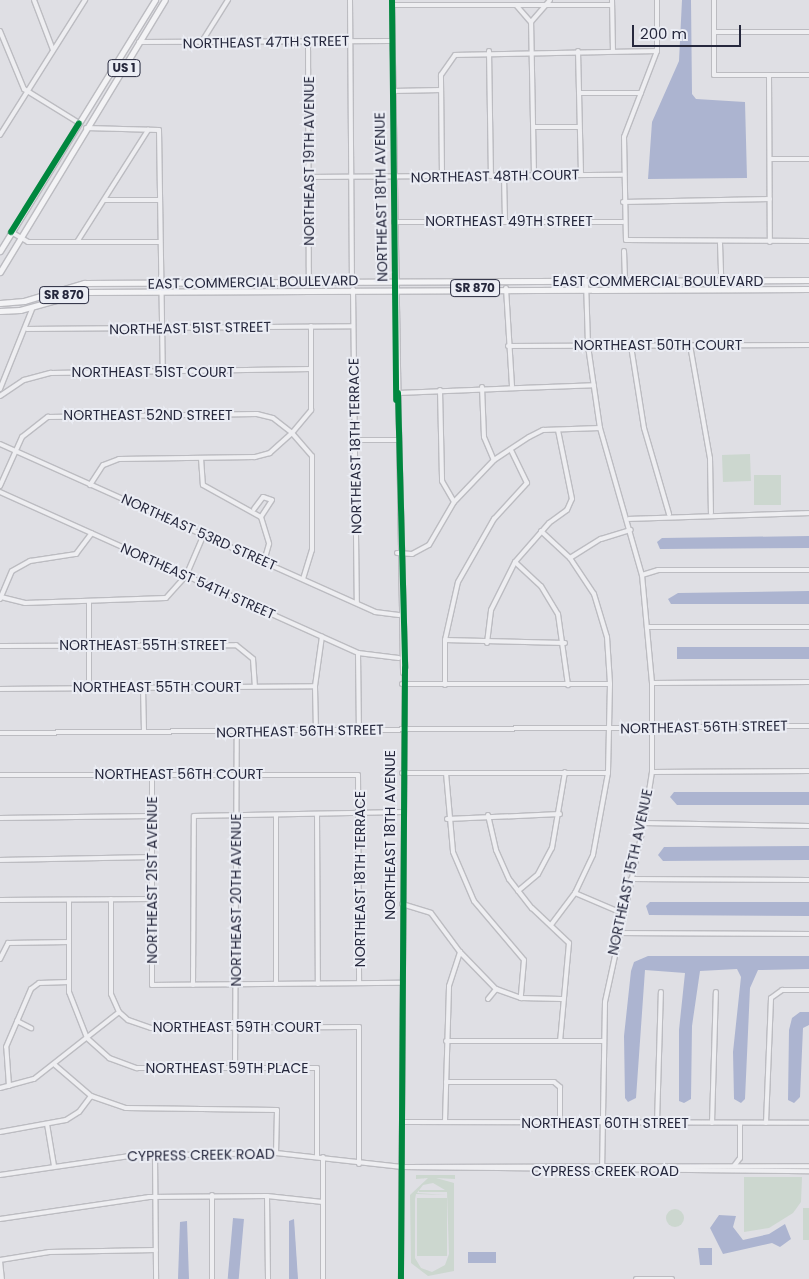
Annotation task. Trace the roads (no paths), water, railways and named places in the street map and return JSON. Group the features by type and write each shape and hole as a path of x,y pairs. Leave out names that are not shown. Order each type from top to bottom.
{"main road":[{"name":"US 1","path":"0,251 155,0"},
{"name":"US 1","path":"0,272 53,182 166,0"},
{"path":"86,128 88,109"},
{"path":"77,143 79,123"},
{"path":"51,169 53,182"},
{"path":"710,289 720,280"},
{"path":"724,289 733,280"},
{"name":"EAST COMMERCIAL BOULEVARD","path":"0,303 24,301 76,284 809,280"},
{"path":"250,290 264,282"},
{"name":"EAST COMMERCIAL BOULEVARD","path":"0,311 33,307 84,292 506,288 809,289"}],"street":[{"path":"34,0 53,50"},
{"path":"0,135 29,92 85,0"},
{"path":"201,43 228,0"},
{"path":"350,0 352,281"},
{"path":"657,0 657,51 624,137 622,175 623,222 626,240 720,243 809,241"},
{"path":"714,0 714,75 809,75"},
{"path":"392,2 516,5 550,2 612,2 612,50"},
{"name":"NORTHEAST 18TH AVENUE","path":"392,2 394,281 398,393 402,440 403,553 401,1279"},
{"path":"531,22 550,2"},
{"path":"516,5 531,22 534,175"},
{"path":"0,30 21,84 29,92 79,123"},
{"path":"714,32 809,32"},
{"name":"NORTHEAST 47TH STREET","path":"139,42 392,40"},
{"name":"NORTHEAST 19TH AVENUE","path":"308,41 309,282"},
{"path":"442,176 441,90 444,66 456,55 490,51 657,51"},
{"path":"490,51 491,176"},
{"path":"578,51 581,175"},
{"path":"768,76 770,242"},
{"path":"393,91 441,90"},
{"path":"579,93 641,93"},
{"path":"534,127 580,127"},
{"path":"86,128 159,130 163,372"},
{"path":"77,242 148,130"},
{"path":"770,159 809,159"},
{"name":"NORTHEAST 48TH COURT","path":"308,178 622,175"},
{"path":"504,176 505,220"},
{"path":"623,202 770,199"},
{"path":"104,200 160,200"},
{"name":"NORTHEAST 49TH STREET","path":"394,222 505,220 623,222"},
{"path":"11,232 19,238 77,242 160,242"},
{"path":"720,243 720,280"},
{"path":"624,251 625,281"},
{"name":"NORTHEAST 15TH AVENUE","path":"586,281 588,346 600,428 629,519 642,575 649,628 652,683 652,772 644,823 617,933 603,1041 602,1171"},
{"path":"506,288 508,346 512,386"},
{"name":"NORTHEAST 18TH TERRACE","path":"353,289 358,603"},
{"path":"0,389 27,329 33,307"},
{"path":"90,485 103,466 119,459 263,456 292,433 311,410 312,326"},
{"name":"NORTHEAST 51ST STREET","path":"27,329 353,326"},
{"path":"690,345 710,458 711,513"},
{"name":"NORTHEAST 50TH COURT","path":"508,346 809,345"},
{"path":"631,346 644,428 669,514"},
{"name":"NORTHEAST 51ST COURT","path":"0,396 24,380 51,373 311,369"},
{"path":"398,393 482,387 594,385"},
{"path":"482,387 484,437 494,460"},
{"path":"440,390 442,481 454,502"},
{"name":"NORTHEAST 18TH AVENUE","path":"398,393 396,440 397,553 399,658 402,672"},
{"name":"NORTHEAST 52ND STREET","path":"0,486 15,452 33,424 60,415 257,414 273,418 292,433"},
{"path":"397,553 429,545 454,502 494,460 543,430 600,428"},
{"path":"487,643 491,610 515,562 541,531 567,510 572,499 558,430"},
{"path":"292,433 312,456 312,550 303,579"},
{"path":"355,440 402,440"},
{"name":"NORTHEAST 53RD STREET","path":"0,444 375,612 398,614"},
{"path":"445,685 445,640 458,582 469,558 494,519 527,483 511,450"},
{"path":"201,458 202,485 254,509 261,516 269,544 264,561"},
{"name":"NORTHEAST 54TH STREET","path":"0,492 358,653 399,658"},
{"path":"254,509 263,497 272,500 261,516"},
{"path":"629,519 669,514 809,513"},
{"path":"570,558 601,539 632,530"},
{"path":"541,531 570,558 594,594 607,637 610,684 608,772 593,855 575,893 551,925"},
{"path":"92,533 76,554 30,561 12,571 1,598 25,603 166,598 186,576 204,534"},
{"path":"515,562 550,598 565,642 568,684"},
{"path":"642,575 658,570 809,570"},
{"path":"89,687 90,602"},
{"path":"649,628 809,627"},
{"path":"316,731 315,686 322,636"},
{"path":"445,640 487,643 565,642"},
{"name":"NORTHEAST 55TH STREET","path":"0,646 236,645 253,659 254,686"},
{"path":"358,653 359,730"},
{"path":"652,683 809,682"},
{"path":"402,684 610,684"},
{"name":"NORTHEAST 55TH COURT","path":"0,689 315,686"},
{"path":"143,687 144,732"},
{"name":"NORTHEAST 56TH STREET","path":"0,732 237,732 809,726"},
{"name":"NORTHEAST 20TH AVENUE","path":"235,1069 237,732"},
{"path":"652,772 809,771"},
{"path":"518,891 545,862 560,814 565,772"},
{"path":"402,773 608,772"},
{"path":"446,773 447,819 453,852 474,901 524,960 521,998"},
{"name":"NORTHEAST 21ST AVENUE","path":"152,774 152,985 193,985"},
{"name":"NORTHEAST 56TH COURT","path":"0,775 358,775"},
{"name":"NORTHEAST 18TH TERRACE","path":"358,775 360,813 359,983"},
{"path":"402,812 194,816 193,985 402,982"},
{"path":"318,814 318,984"},
{"path":"447,819 488,815 560,814"},
{"path":"276,815 276,984"},
{"path":"488,815 500,861 518,891 570,943 562,999 560,1041"},
{"path":"0,818 152,816"},
{"path":"644,823 809,826"},
{"path":"0,860 152,857"},
{"path":"631,879 809,880"},
{"path":"575,893 622,913"},
{"path":"0,1088 34,1080 55,1065 118,1012 111,994 111,899"},
{"path":"0,900 152,900"},
{"path":"69,900 69,982 75,1018 86,1038"},
{"path":"402,904 431,912 460,952 496,989 521,998 562,999"},
{"path":"617,933 809,934"},
{"path":"0,959 8,943 69,942"},
{"path":"446,1122 446,1040 451,969 460,952"},
{"path":"9,1086 5,1052 35,985 69,982"},
{"path":"488,999 496,989"},
{"path":"766,1123 771,998 782,990 809,990"},
{"path":"657,1123 661,992"},
{"path":"712,1123 716,992"},
{"name":"NORTHEAST 59TH COURT","path":"118,1012 152,1028 359,1027 359,1164"},
{"path":"18,1021 31,1028"},
{"name":"NORTHEAST 59TH PLACE","path":"86,1038 109,1058 137,1068 318,1068 317,1156"},
{"path":"446,1040 603,1041"},
{"path":"55,1065 91,1096 139,1110 277,1110 276,1153"},
{"path":"446,1082 558,1084 560,1123"},
{"path":"0,1132 47,1124 74,1116 91,1096"},
{"name":"NORTHEAST 60TH STREET","path":"402,1122 809,1123"},
{"path":"734,1166 740,1158 740,1123"},
{"path":"47,1124 54,1166"},
{"name":"CYPRESS CREEK ROAD","path":"0,1175 54,1166 155,1154 276,1153 317,1156 359,1164 402,1167 602,1171 809,1166"},
{"path":"155,1154 156,1279"},
{"path":"323,1157 323,1279"},
{"name":"CYPRESS CREEK ROAD","path":"402,1167 734,1166 739,1169 809,1172"},
{"path":"212,1195 212,1279"},
{"path":"0,1219 155,1197 267,1196 323,1202"},
{"path":"267,1196 268,1279"},
{"path":"2,1279 0,1261 49,1252 156,1250"},
{"path":"636,1279 672,1279"}],"water":[{"path":"682,0 691,0 692,94 696,99 745,102 747,178 648,179 652,122 679,61"},
{"path":"809,536 809,548 660,549 657,542 662,538"},
{"path":"809,591 809,604 671,604 668,599 678,593"},
{"path":"677,647 809,647 809,659 677,659"},
{"path":"674,792 809,792 809,805 677,805 670,797"},
{"path":"809,846 809,860 663,861 658,855 664,847"},
{"path":"650,902 809,902 809,916 649,915 646,906"},
{"path":"648,956 809,956 809,969 758,970 750,988 745,1099 741,1103 734,1099 733,1052 741,977 737,969 700,971 692,1026 691,1099 684,1103 679,1101 679,1030 685,973 645,970 636,1098 628,1102 625,1098 624,1036 631,971 634,962"},
{"path":"800,1012 809,1012 809,1025 803,1028 800,1097 794,1103 788,1100 789,1030 792,1018"},
{"path":"719,1215 736,1216 733,1227 743,1240 769,1234 785,1224 791,1239 780,1247 772,1243 723,1254 710,1228"},
{"path":"233,1218 244,1219 239,1279 228,1279"},
{"path":"294,1219 298,1279 289,1279 289,1221"},
{"path":"187,1221 189,1279 178,1279 180,1222"},
{"path":"698,1248 712,1248 712,1265 700,1265"},
{"path":"468,1252 496,1252 496,1263 468,1263"}]}
